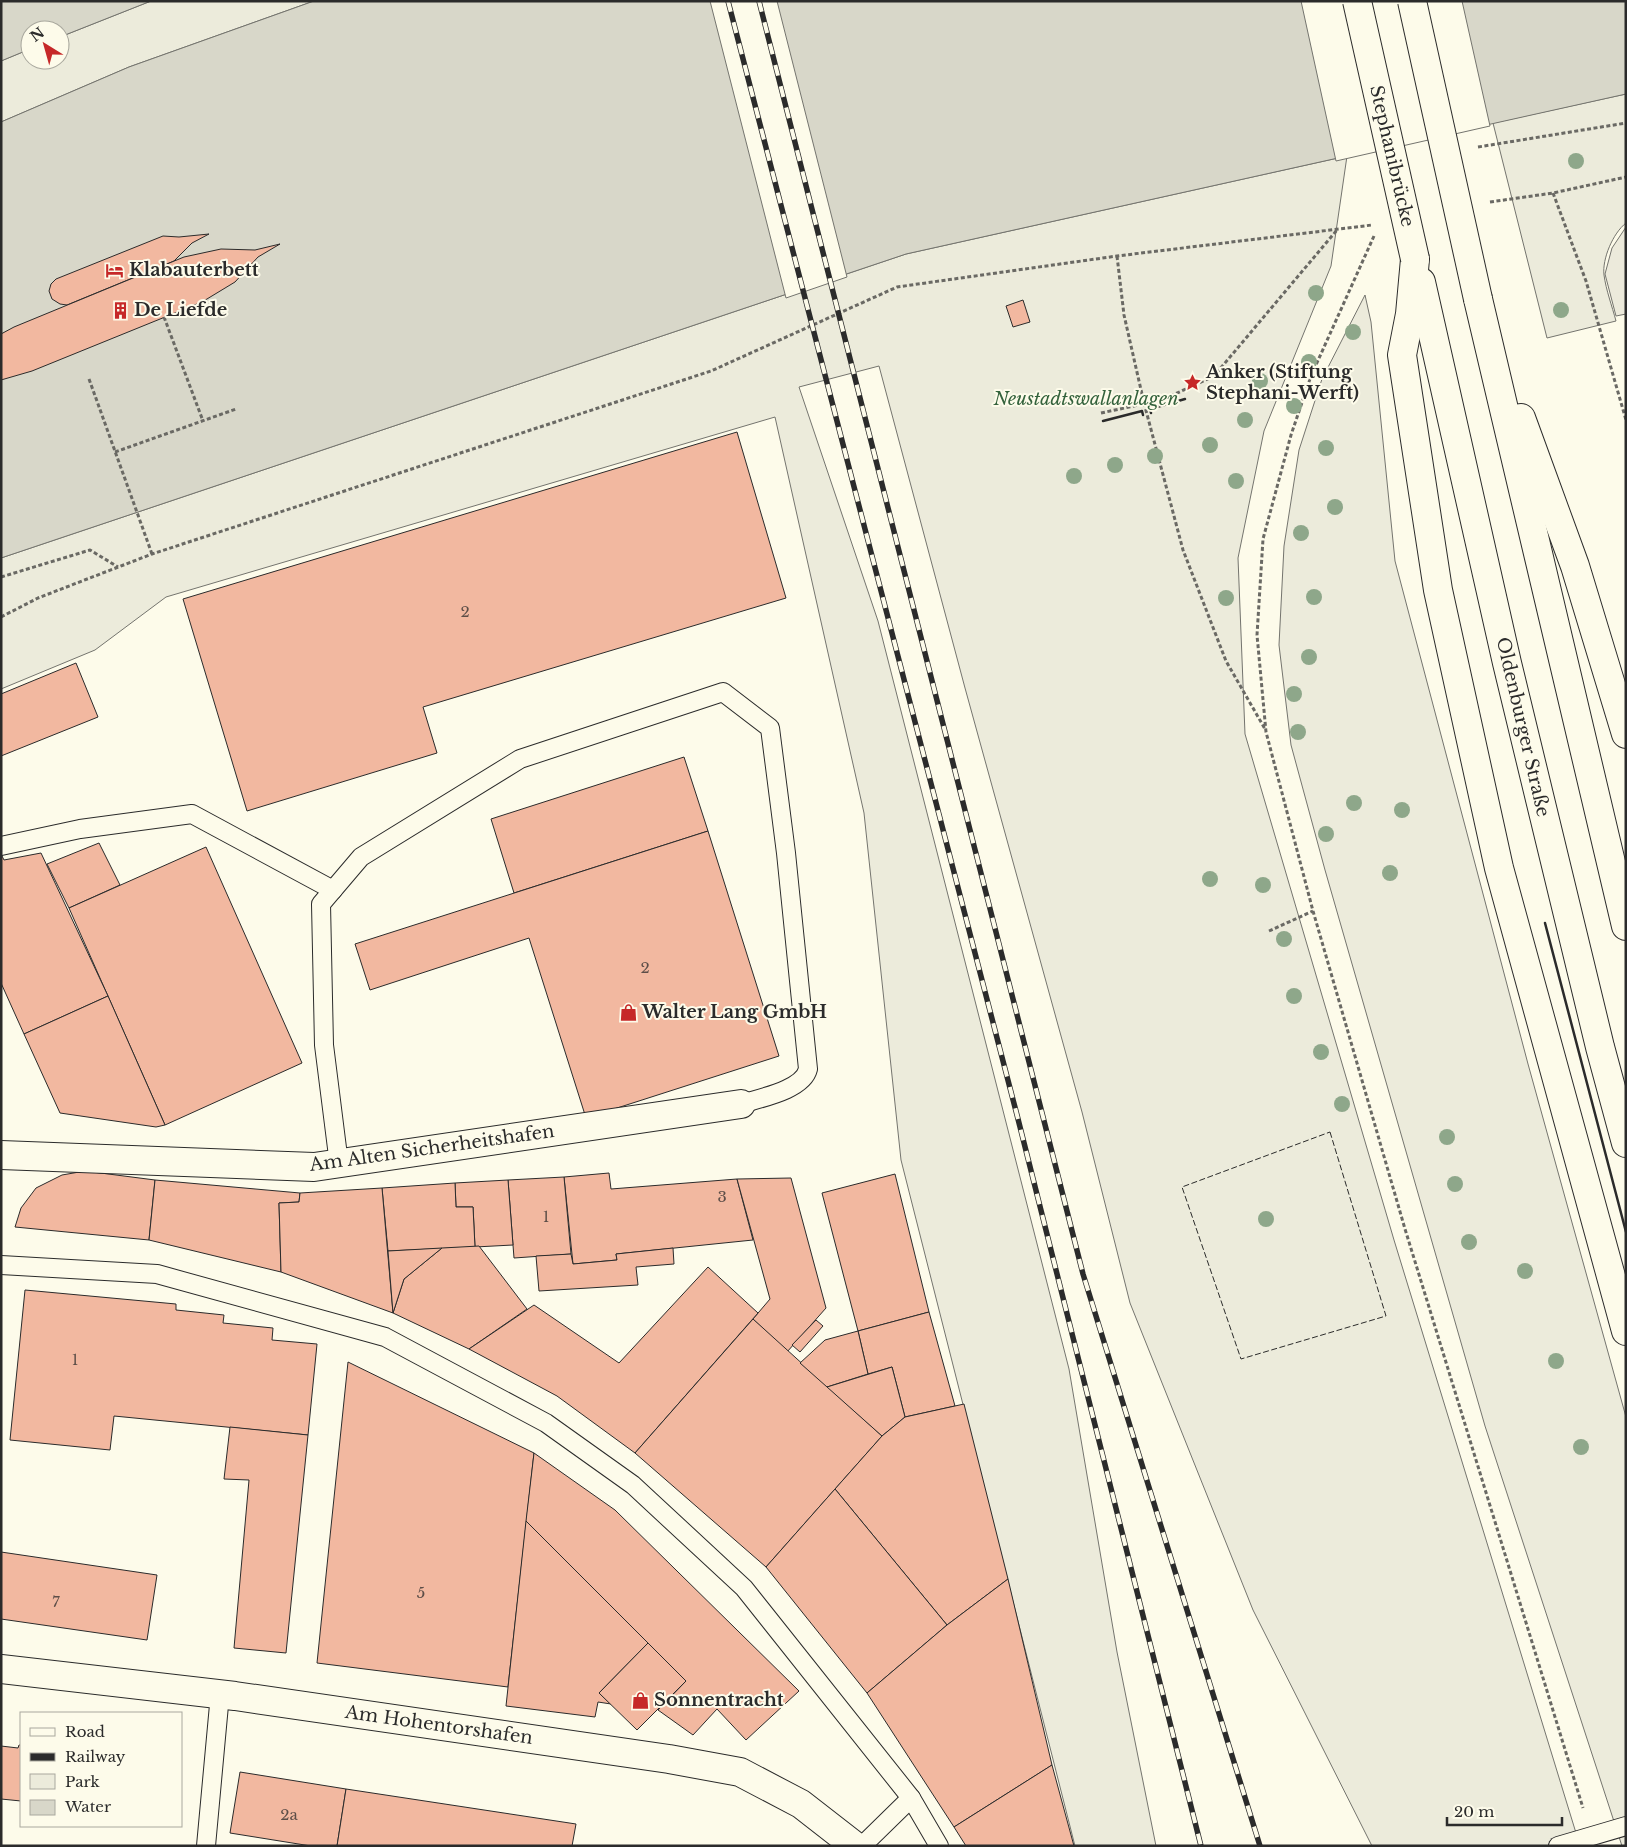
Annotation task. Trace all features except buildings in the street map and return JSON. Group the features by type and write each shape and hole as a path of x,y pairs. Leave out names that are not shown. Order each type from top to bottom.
{"main road":[{"name":"Stephanibrücke","path":"1357,1 1415,259 1418,312"},
{"path":"1412,1 1478,300 1626,926"},
{"path":"1478,300 1575,566 1626,734"},
{"path":"1418,312 1402,355 1438,590 1499,868 1626,1331"},
{"name":"Oldenburger Straße","path":"1418,312 1510,672 1600,1047 1626,1142"},
{"name":"Am Alten Sicherheitshafen","path":"1,1156 314,1167 740,1104"},
{"name":"Am Hohentorshafen","path":"1,1669 220,1694 659,1757 740,1772 801,1804 856,1846"}],"lane":[{"path":"339,1164 323,1036 321,904 361,857 520,759 723,692 770,728 786,853 808,1069 806,1078 797,1085 740,1104"},
{"path":"1,846 80,829 192,814 333,890"},
{"path":"1,1265 158,1274 385,1337 546,1422 632,1485 744,1588 911,1798 939,1846"},
{"path":"206,1846 220,1694"},
{"path":"862,1846 911,1798"},
{"path":"1558,1846 1626,1826"}],"path":[{"path":"1473,147 1626,123"},
{"path":"1489,202 1553,193 1626,177"},
{"path":"1553,193 1586,281 1626,420"},
{"path":"1,616 38,598 152,554 711,371 897,287 1116,256 1379,224"},
{"path":"1101,413 1162,400 1214,376 1337,230"},
{"path":"1375,233 1311,376 1291,435 1263,539 1257,635 1266,732 1313,911 1405,1229 1591,1836"},
{"path":"1116,256 1124,315 1144,403 1183,550 1226,661 1266,732"},
{"path":"164,317 203,421"},
{"path":"89,379 152,554"},
{"path":"115,452 236,408"},
{"path":"1,577 90,550 118,567"},
{"path":"1270,931 1313,911"}],"green space":[{"path":"151,1 314,1 129,67 1,122 1,61 20,53 20,70 70,70 70,33"},
{"path":"1626,94 1626,223 1621,227 1609,247 1604,269 1606,286 1616,321 1547,338 1493,123"},
{"name":"Neustadtswallanlagen","path":"1347,156 1331,266 1264,431 1238,558 1245,734 1394,1240 1580,1846 1372,1846 1253,1610 1130,1303 1082,1112 965,688 879,366 799,387 878,621 1069,1369 1117,1652 1156,1846 1075,1846 901,1160 864,813 775,417 166,597 95,650 1,689 1,558 906,254"},
{"path":"1365,295 1371,322 1395,561 1528,1064 1626,1417 1626,1846 1622,1846 1485,1426 1325,870 1291,745 1279,645 1284,546 1299,450 1322,379"}],"shaded area":[{"path":"1626,227 1626,314 1616,316 1605,274 1612,248"}],"water":[{"path":"1,1 151,1 70,33 70,20 20,20 20,53 1,61"},
{"path":"314,1 1626,1 1626,94 906,254 1,558 1,122 129,67"}],"pier":[{"path":"710,1 777,1 847,277 786,298"},
{"path":"1301,1 1462,1 1490,126 1336,161"}],"railway":[{"path":"728,1 1017,1115 1201,1846"},
{"path":"759,1 1083,1274 1260,1846"}],"fence":[{"path":"1330,1132 1386,1316 1241,1359 1182,1187 1330,1132"}],"wall":[{"path":"1151,413 1150,409 1185,399"},
{"path":"1103,421 1142,411 1143,415"},
{"path":"1545,923 1626,1232"}],"place":[{"name":"Klabauterbett","path":"115,270"},
{"name":"De Liefde","path":"120,310"},
{"name":"Anker (Stiftung Stephani-Werft)","path":"1192,382"},
{"name":"Walter Lang GmbH","path":"628,1012"},
{"name":"Sonnentracht","path":"640,1700"}]}
